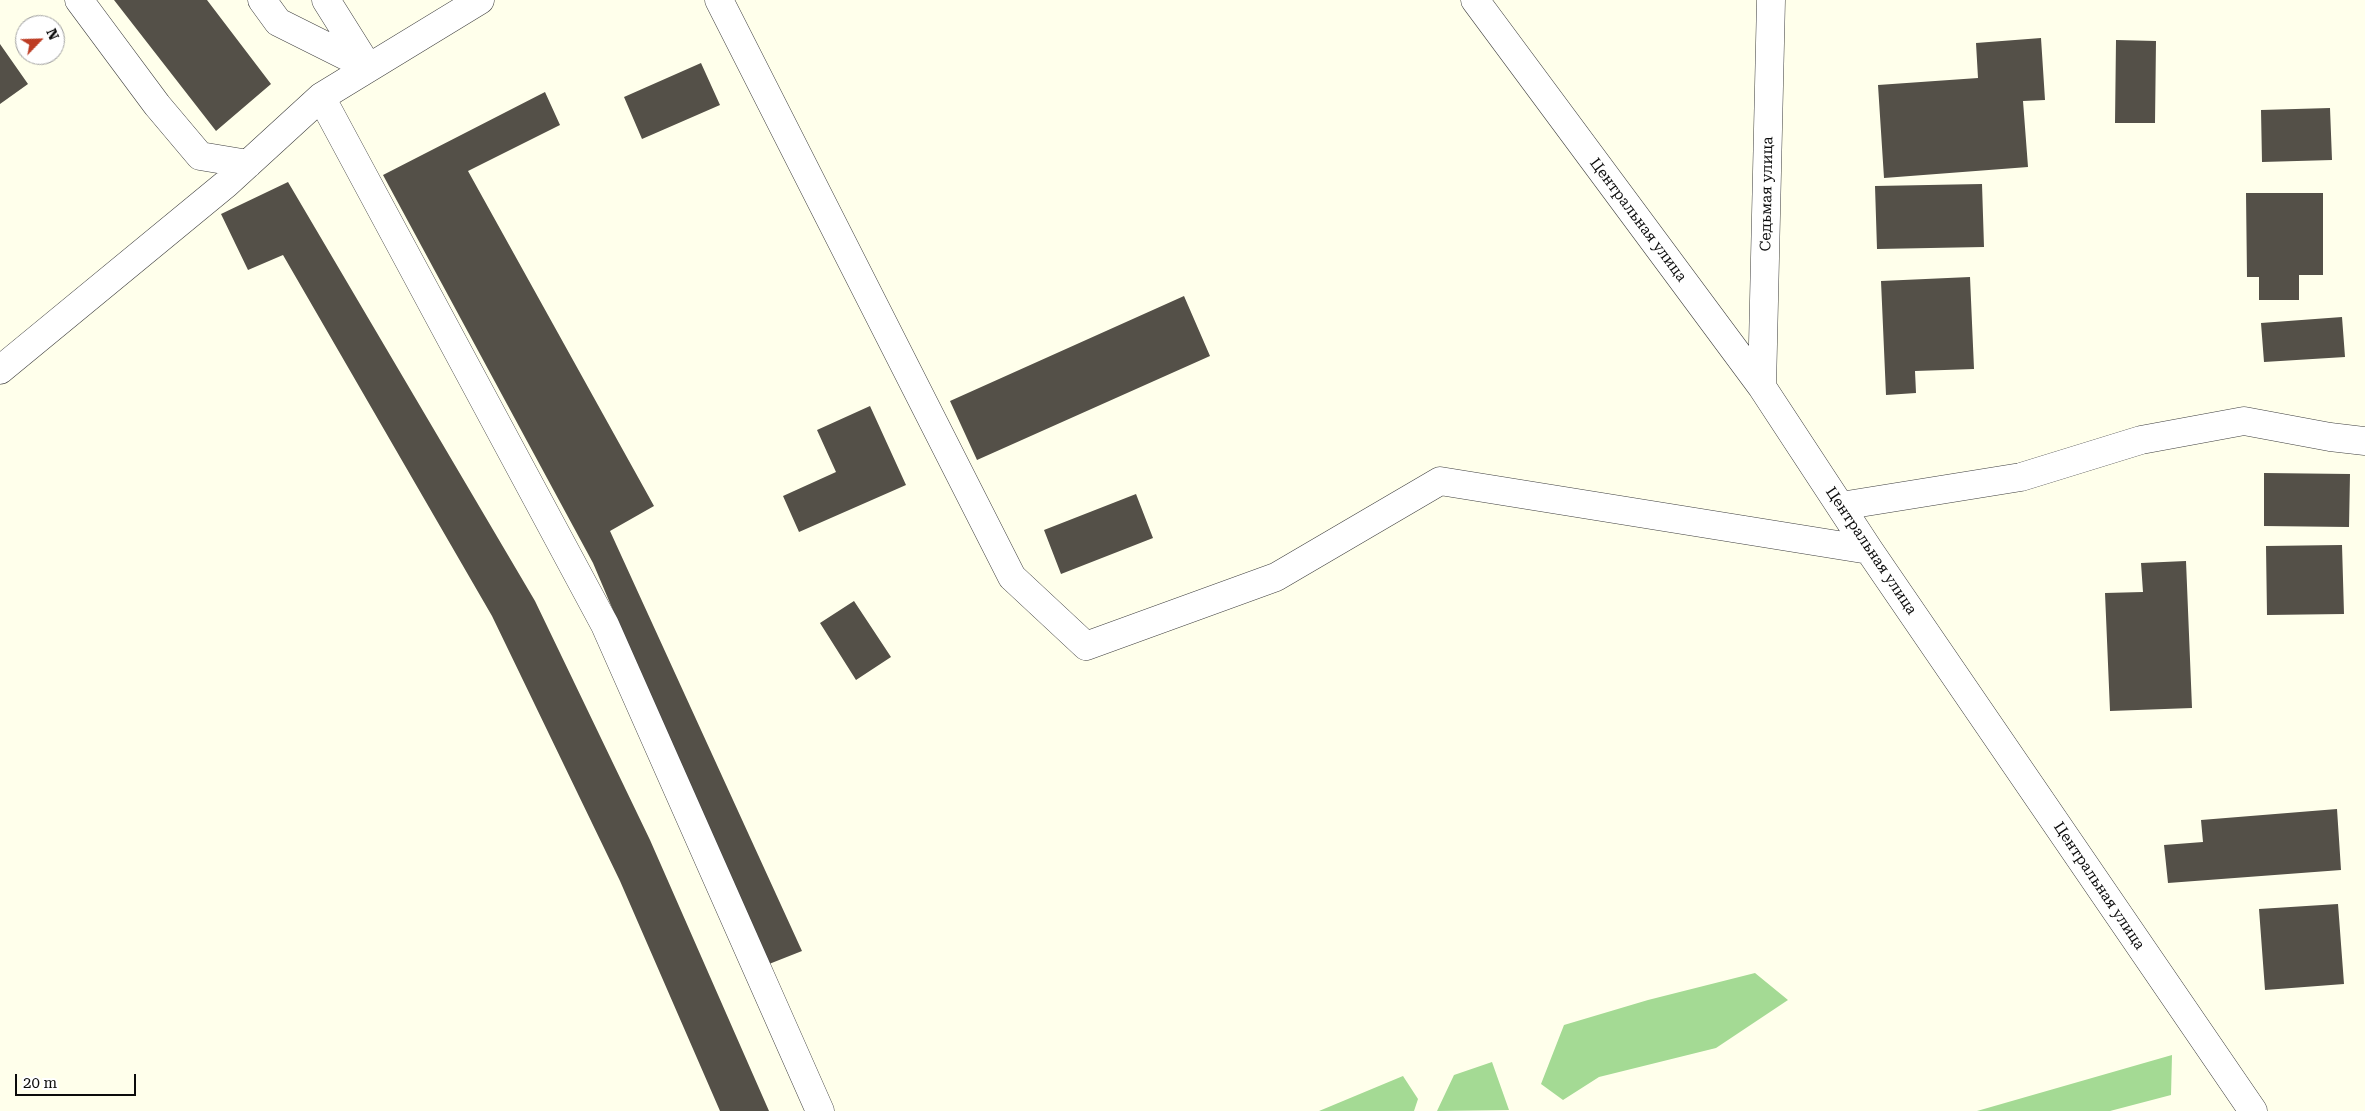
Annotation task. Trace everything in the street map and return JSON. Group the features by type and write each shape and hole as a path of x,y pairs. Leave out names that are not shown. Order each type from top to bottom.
{"street":[{"path":"79,0 157,105 200,156 248,164"},
{"path":"262,0 278,22 368,67"},
{"path":"326,0 368,67"},
{"path":"0,370 219,190 321,97 480,0"},
{"path":"719,0 1012,577 1086,646 1276,577 1440,482 1869,550"},
{"name":"Центральная улица","path":"1475,0 1762,387 1869,550 2253,1111"},
{"name":"Седьмая улица","path":"1762,387 1771,0"},
{"path":"321,97 605,625 820,1111"},
{"path":"1840,506 2021,477 2141,440 2244,421 2330,437 2365,441"}],"green space":[{"path":"1755,973 1788,1000 1716,1048 1599,1077 1563,1100 1541,1084 1564,1025 1648,1000"},
{"path":"2172,1055 2171,1095 2110,1111 1977,1111"},
{"path":"1492,1062 1509,1110 1437,1111 1454,1075"},
{"path":"1403,1076 1418,1099 1414,1111 1319,1111"}],"building":[{"path":"114,0 207,0 271,84 216,131"},
{"path":"2041,38 2045,100 2023,101 2028,167 1884,178 1878,85 1978,78 1976,43"},
{"path":"2116,40 2156,41 2155,123 2115,123"},
{"path":"0,44 28,84 0,104"},
{"path":"701,63 720,105 642,139 624,97"},
{"path":"545,92 560,125 468,171 654,506 610,531 802,951 764,966 593,563 383,175"},
{"path":"2330,108 2332,160 2262,162 2261,110"},
{"path":"288,182 535,601 650,840 769,1111 720,1111 620,881 492,616 283,255 248,270 221,214"},
{"path":"1982,184 1984,247 1877,249 1875,186"},
{"path":"2246,193 2323,193 2323,275 2299,275 2299,300 2259,300 2259,277 2247,277"},
{"path":"1970,277 1974,369 1915,371 1916,393 1886,395 1881,281"},
{"path":"1184,296 1210,356 977,460 950,401"},
{"path":"2342,317 2345,357 2264,362 2261,323"},
{"path":"870,406 906,485 799,532 783,496 836,472 817,430"},
{"path":"2264,473 2350,474 2349,527 2264,526"},
{"path":"1136,494 1153,538 1061,574 1044,530"},
{"path":"2342,545 2344,614 2267,615 2266,546"},
{"path":"2186,561 2192,708 2110,711 2105,593 2143,592 2141,563"},
{"path":"854,601 891,657 856,680 820,623"},
{"path":"2337,809 2341,870 2168,883 2164,845 2203,842 2201,820"},
{"path":"2338,904 2344,984 2265,990 2259,909"}]}
